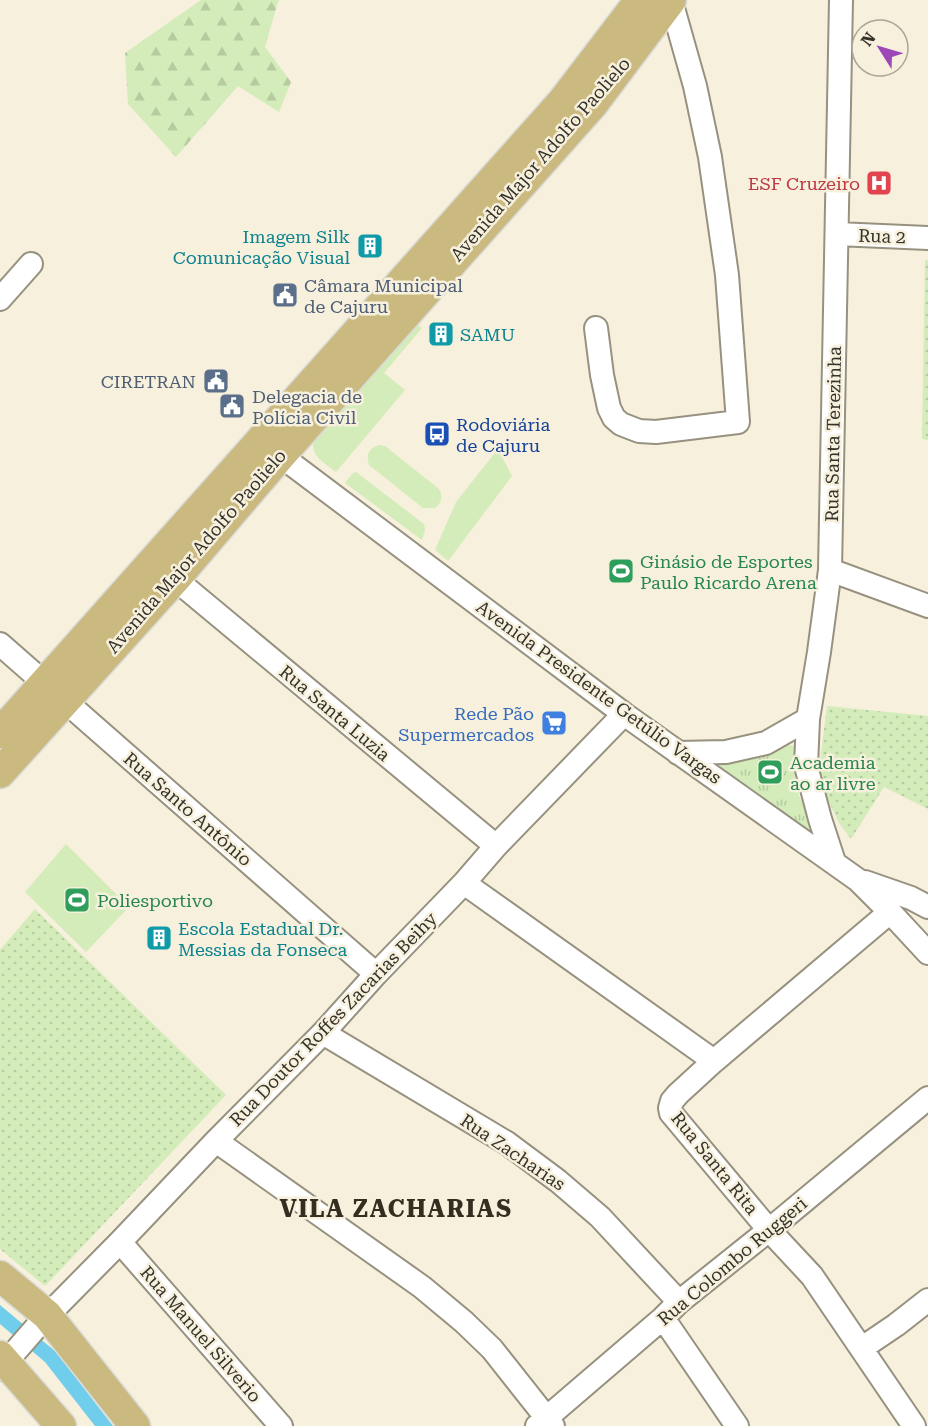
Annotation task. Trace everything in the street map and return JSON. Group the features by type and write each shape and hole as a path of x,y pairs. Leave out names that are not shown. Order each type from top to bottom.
{"main road":[{"name":"Avenida Major Adolfo Paolielo","path":"0,733 55,691 175,579 330,361 562,102 640,0"},
{"name":"Avenida Major Adolfo Paolielo","path":"0,773 55,691 270,448 593,104 671,1"},
{"path":"0,1276 44,1319 135,1426"},
{"path":"5,1360 61,1426"}],"street":[{"name":"Rua Santa Terezinha","path":"834,862 806,766 808,719 830,570 841,0"},
{"path":"596,328 609,408 614,418 621,424 639,431 656,432 738,422 727,275 710,157 695,86 671,1"},
{"name":"Rua 2","path":"837,234 928,238"},
{"path":"0,299 32,264"},
{"name":"Avenida Presidente Getúlio Vargas","path":"270,448 624,714 858,880 928,953"},
{"path":"830,570 928,606"},
{"name":"Rua Santa Luzia","path":"175,579 496,846"},
{"name":"Rua Santo Antônio","path":"0,644 376,974"},
{"name":"Rua Doutor Roffes Zacarias Beihy","path":"5,1360 216,1141 323,1034 496,846 624,714"},
{"path":"678,753 726,752 766,743 808,719"},
{"path":"858,880 911,898 928,907"},
{"path":"464,883 714,1061"},
{"name":"Rua Santa Rita","path":"890,912 714,1061 672,1101 670,1108 671,1113 769,1230 812,1276 914,1426"},
{"name":"Rua Zacharias","path":"323,1034 507,1143 558,1181 600,1217 671,1310 738,1426"},
{"name":"Rua Colombo Ruggeri","path":"546,1423 671,1310 928,1098"},
{"path":"216,1141 431,1294 464,1322 492,1349 546,1423"},
{"name":"Rua Manuel Silverio","path":"120,1242 281,1426"},
{"path":"862,1348 928,1300"}],"green space":[{"path":"201,0 279,0 265,47 291,82 279,112 238,86 176,157 128,104 125,53"},
{"path":"925,260 928,260 928,440 922,439"},
{"path":"414,322 422,328 384,373 405,390 336,472 322,462 316,454 314,438"},
{"path":"380,445 385,446 439,489 441,499 435,508 423,508 369,465 369,452"},
{"path":"498,449 512,476 448,561 435,550 456,502"},
{"path":"356,472 424,524 422,540 345,483"},
{"path":"827,706 928,716 928,809 884,787 851,839 839,823 828,800 819,770"},
{"path":"790,745 794,746 795,750 799,796 819,831 813,837 720,765 722,762 755,758"},
{"name":"Poliesportivo","path":"66,844 129,907 86,952 25,892"},
{"path":"35,909 226,1095 45,1286 0,1249 0,950"}],"water":[{"path":"0,1305 56,1352 113,1426 95,1426 45,1362 0,1324"}],"place":[{"name":"ESF Cruzeiro","path":"879,183"},
{"name":"Imagem Silk Comunicação Visual","path":"370,246"},
{"name":"Câmara Municipal de Cajuru","path":"285,295"},
{"name":"SAMU","path":"441,334"},
{"name":"CIRETRAN","path":"216,381"},
{"name":"Delegacia de Polícia Civil","path":"232,406"},
{"name":"Rodoviária de Cajuru","path":"437,434"},
{"name":"Ginásio de Esportes Paulo Ricardo Arena","path":"621,571"},
{"name":"Rede Pão Supermercados","path":"554,723"},
{"name":"Academia ao ar livre","path":"770,772"},
{"name":"Poliesportivo","path":"77,900"},
{"name":"Escola Estadual Dr. Messias da Fonseca","path":"159,938"}],"district":[{"name":"VILA ZACHARIAS","path":"396,1209"}]}
